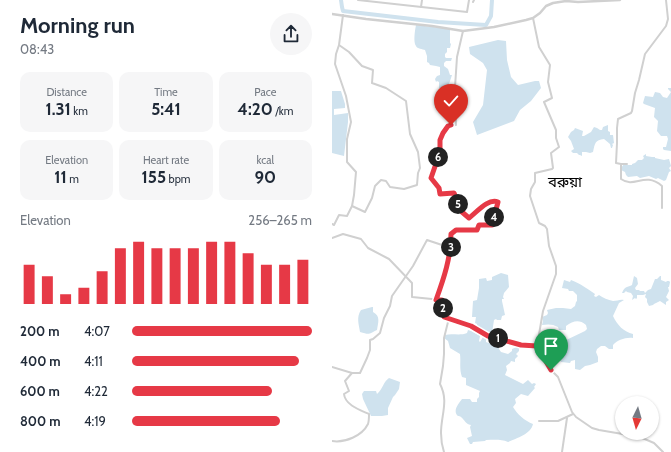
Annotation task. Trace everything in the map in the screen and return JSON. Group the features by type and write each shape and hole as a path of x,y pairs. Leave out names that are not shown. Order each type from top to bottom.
{"street":[{"path":"358,0 467,12 469,0"},
{"path":"421,7 422,0"},
{"path":"332,14 463,31 494,27 533,18 546,6 553,3 566,1 578,2 620,0"},
{"path":"627,164 616,163 617,122 621,117 631,113 635,92 646,54 666,26 668,19 666,0"},
{"path":"332,224 334,225 339,215 347,216 352,206 356,172 347,162 348,139 351,122 346,96 335,64 343,15"},
{"path":"533,18 539,47 550,65 548,82 552,98 544,102 556,130 556,138 559,147 551,153 552,169 535,173 535,182 531,189 530,196 539,223 547,229 549,246 556,266 556,274 543,311 537,346 551,370 558,377 573,414 592,428 640,438 654,443 664,452"},
{"path":"436,300 444,277 451,248 451,234 456,230 477,230 479,225 492,225 498,202 495,201 486,204 469,218 462,212 454,193 440,194 439,188 431,178 440,152 440,140 443,133 448,126 456,125 455,87 457,57 463,31"},
{"path":"339,45 349,52 362,66 373,70 372,83 386,88 406,101 410,134 418,152 420,168 418,173 418,185 404,189 390,188 386,181 382,180 375,186 372,198 365,212 352,206"},
{"path":"621,164 621,179 625,182 633,183 642,180 649,180 658,182 662,186 662,208"},
{"path":"332,238 343,234 361,239 368,248 389,259 412,283 412,296 442,300 444,317 471,326 488,336 521,345 537,346"},
{"path":"332,368 352,373 360,373 368,358 370,340 380,333 392,296 427,240 451,248"},
{"path":"444,452 441,432 445,398 440,384 443,366 444,338 449,318"},
{"path":"332,441 344,440 355,436 363,431 368,423 369,414 352,406 344,398 344,394 349,391 345,381 352,373"},
{"path":"539,421 558,421 573,414"},
{"path":"562,452 567,418"}],"water":[{"path":"416,25 450,29 451,44 450,48 447,48 445,57 452,58 451,61 446,61 444,63 444,66 448,69 450,75 452,75 449,84 450,87 448,89 439,88 439,82 436,82 435,79 440,75 440,67 430,65 427,62 425,50 417,47 415,44 414,39"},
{"path":"498,40 506,41 507,60 511,77 518,85 539,81 541,88 531,101 520,110 514,121 477,135 473,122 483,105 487,70 483,63 470,54 469,47"},
{"path":"332,91 341,91 345,104 345,108 334,109 334,115 348,113 344,156 332,153"},
{"path":"655,92 660,93 663,97 667,98 671,92 671,151 663,149 663,147 666,147 668,139 667,136 661,136 657,131 658,121 654,117 655,108 643,103 645,96 653,97"},
{"path":"608,125 610,135 613,135 614,143 612,144 612,148 604,139 596,142 593,152 582,152 582,156 571,151 574,149 568,137 575,128 583,131 582,136 584,136 591,132 594,127 602,130 603,127"},
{"path":"646,154 646,156 664,160 669,159 671,166 669,168 671,171 669,172 666,180 664,181 649,176 640,178 637,176 628,177 625,172 621,170 624,164 632,165 638,160 642,160 644,158 643,156"},
{"path":"501,273 508,275 509,287 504,293 504,299 502,299 505,315 502,316 501,320 494,320 492,333 473,325 477,326 475,323 476,317 472,317 473,301 477,300 479,279 486,278 487,281 492,280 492,277"},
{"path":"634,276 637,278 638,284 635,288 636,290 644,291 645,293 651,289 655,279 660,276 661,280 666,282 669,281 669,291 666,297 669,300 666,302 666,305 660,301 649,306 645,297 646,294 637,295 636,299 635,298 632,300 633,296 631,293 626,291 622,293 625,288 632,285"},
{"path":"564,280 570,282 571,280 578,283 595,294 594,296 596,297 599,295 613,301 624,300 619,303 613,316 621,328 633,334 633,338 622,339 615,343 613,345 613,349 601,346 596,352 598,362 585,366 580,370 575,369 575,360 571,361 570,363 561,362 559,359 561,347 560,343 585,331 587,329 586,325 576,321 566,326 566,330 559,330 558,327 554,325 542,325 542,317 547,315 547,310 556,308 571,309 575,306 577,295 573,291 562,288"},
{"path":"373,307 373,312 378,318 377,330 369,334 360,332 358,321 359,313 361,310"},
{"path":"468,330 480,336 480,342 483,337 486,339 486,342 499,346 501,352 508,354 512,351 512,349 519,346 519,351 516,354 518,356 515,359 515,362 511,361 506,366 507,370 505,375 523,384 528,380 532,384 536,384 534,387 535,388 528,396 521,394 515,399 516,403 513,407 522,417 533,424 532,427 523,435 508,442 500,440 486,440 473,442 470,444 467,438 472,436 471,425 467,424 456,414 456,409 462,399 470,399 472,402 477,402 480,391 466,385 466,378 462,377 461,374 460,354 450,348 448,341 444,338 445,335 467,333"},
{"path":"389,378 400,382 399,389 388,408 388,415 371,416 362,394 364,391 376,391 377,394 381,390 385,381"}],"waterway":[{"path":"341,0 343,11 438,22 486,25 491,16 492,0"}],"district":[{"name":"বরুয়া","path":"565,182"}],"route":[{"path":"451,125 448,126 440,140 440,152 431,178 439,188 440,194 454,193 462,212 469,218 486,204 495,201 498,202 492,225 479,225 477,230 456,230 451,234 449,259 436,300 442,300 444,317 471,326 488,336 521,345 537,346 551,370"}]}
